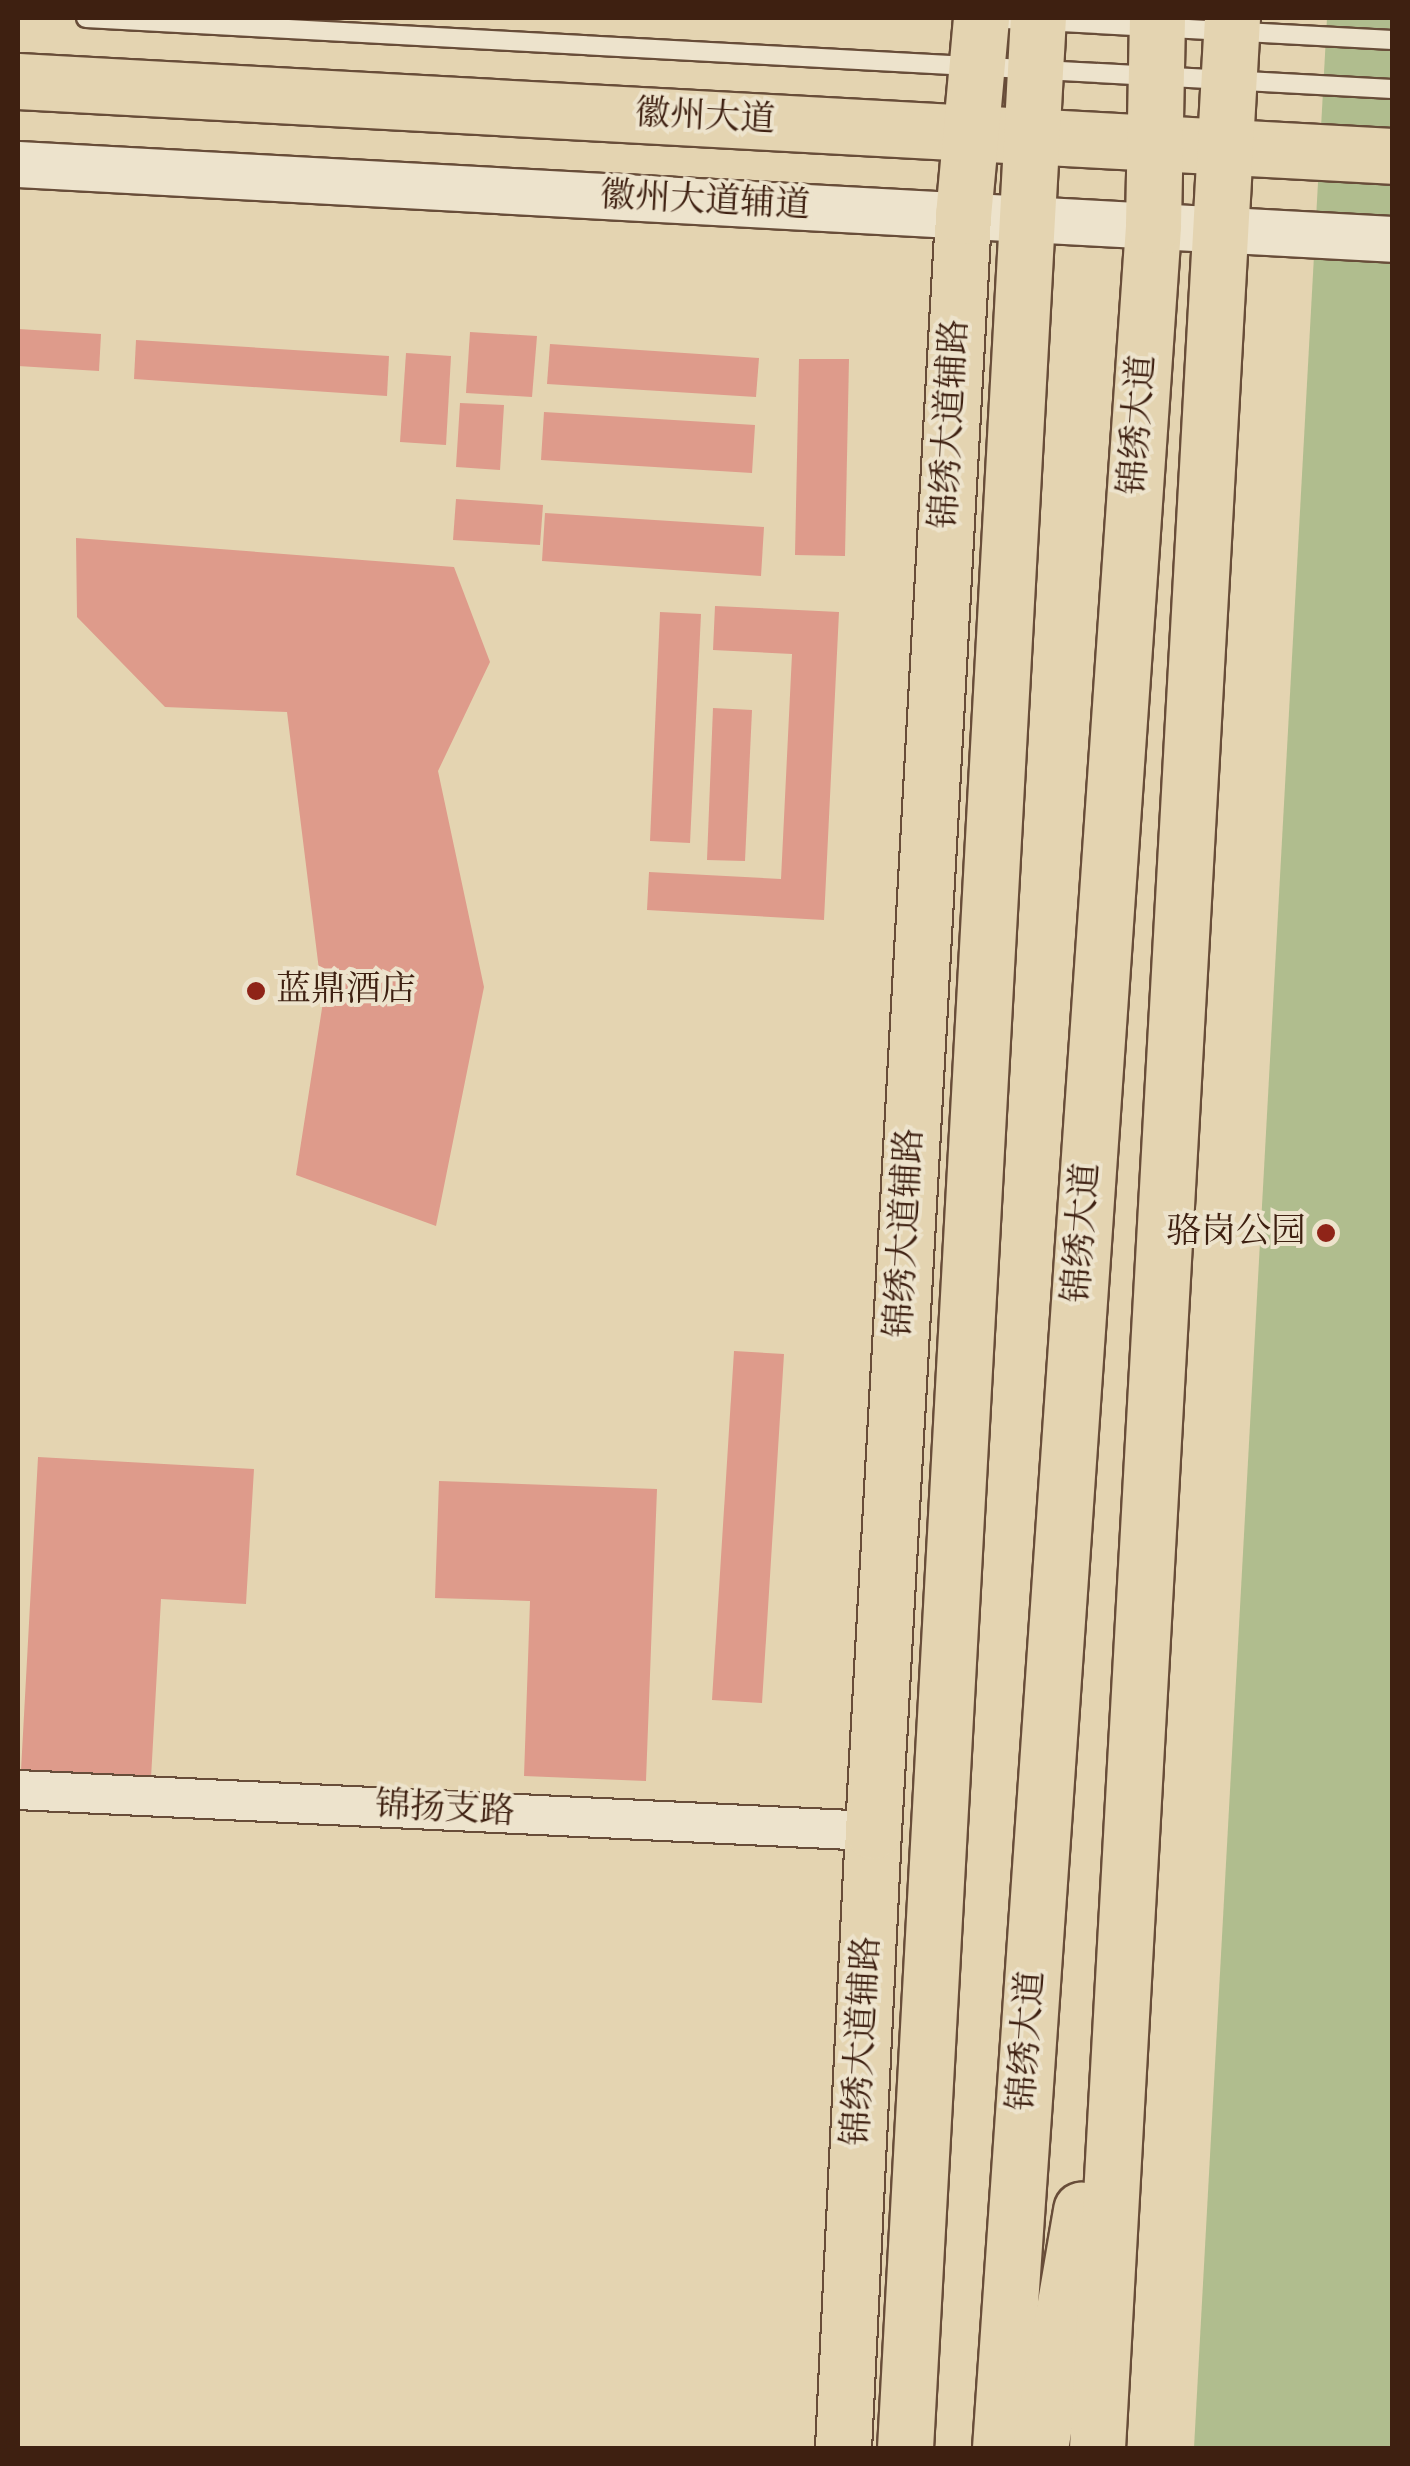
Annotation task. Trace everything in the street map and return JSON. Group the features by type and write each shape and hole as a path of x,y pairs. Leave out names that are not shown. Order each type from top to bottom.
{"main road":[{"name":"锦绣大道辅路","path":"844,2448 872,1831 963,216 973,133 1009,36"},
{"path":"905,2448 1034,136 1009,36"},
{"name":"锦绣大道","path":"1000,2448 1152,226 1156,40"},
{"path":"1098,2448 1231,43"},
{"name":"徽州大道","path":"18,81 1392,156"},
{"path":"1040,2448 1125,1948"}],"street":[{"name":"徽州大道辅道","path":"18,164 1392,239"},
{"name":"锦扬支路","path":"18,1790 872,1831"}],"lane":[{"path":"86,18 1231,43 1392,89"},
{"path":"1009,36 1231,43 1392,40"}],"green space":[{"name":"骆岗公园","path":"1327,18 1392,18 1392,2448 1194,2448"}],"building":[{"path":"18,329 101,334 99,371 18,366"},
{"path":"470,332 537,336 532,397 466,393"},
{"path":"136,340 389,356 387,396 134,379"},
{"path":"550,344 759,358 756,397 547,384"},
{"path":"406,353 451,356 446,445 400,442"},
{"path":"799,359 849,359 845,556 795,555"},
{"path":"460,403 504,405 500,470 456,467"},
{"path":"544,412 755,425 752,473 541,460"},
{"path":"456,499 543,505 540,545 453,540"},
{"path":"545,513 764,527 761,576 542,561"},
{"path":"76,538 454,567 490,662 438,771 484,987 436,1226 296,1175 323,1002 287,712 165,707 77,617"},
{"path":"715,606 839,612 824,920 647,910 649,872 781,879 792,654 713,650"},
{"path":"660,612 701,614 690,843 650,841"},
{"path":"713,708 752,710 745,861 707,860"},
{"path":"734,1351 784,1354 762,1703 712,1700"},
{"path":"38,1457 254,1469 246,1604 161,1599 150,1796 20,1789"},
{"path":"439,1481 657,1489 646,1781 524,1776 530,1601 435,1598"}],"place":[{"name":"蓝鼎酒店","path":"256,991"},
{"name":"骆岗公园","path":"1326,1233"}]}
